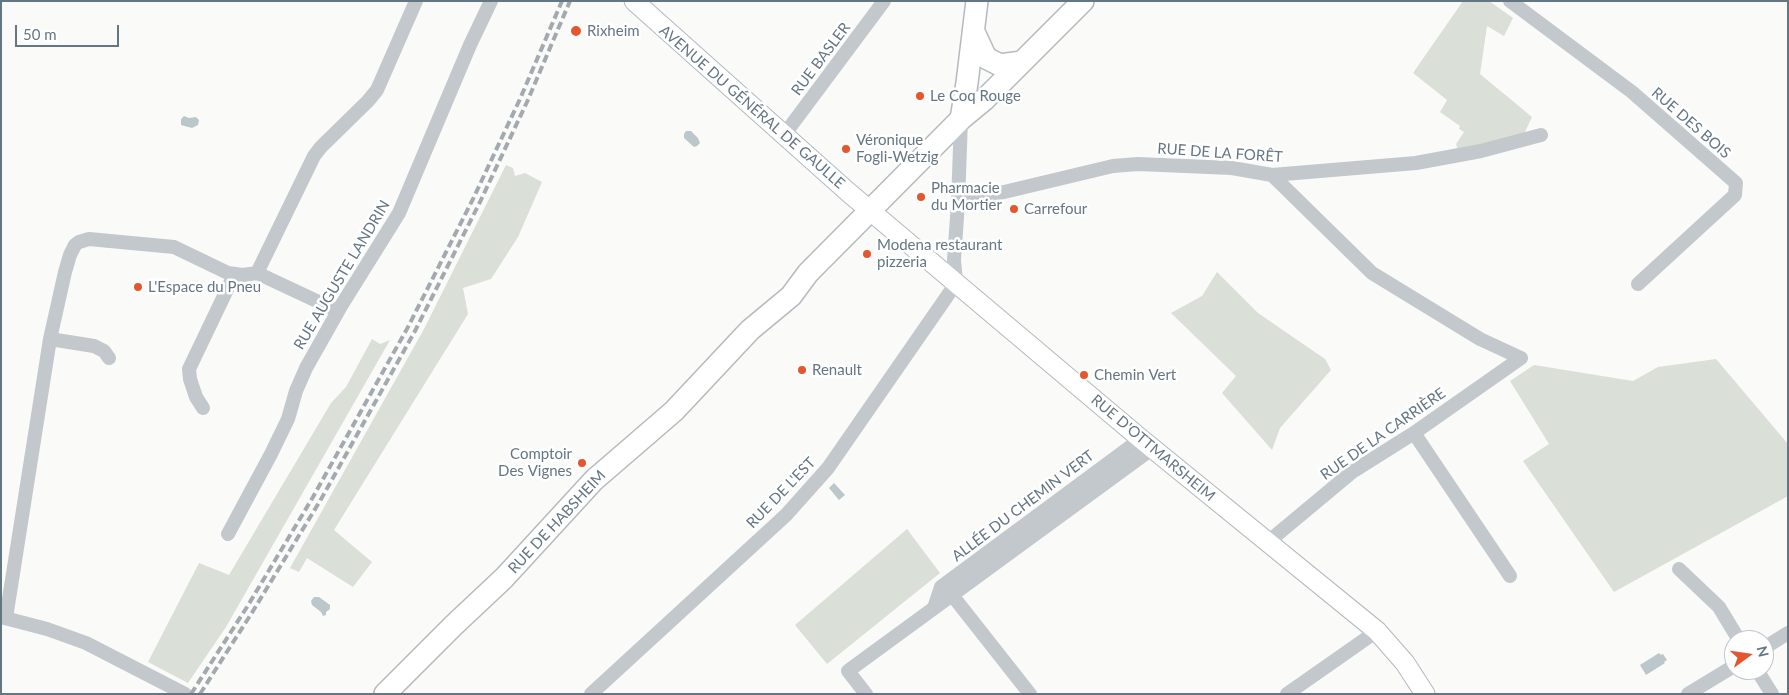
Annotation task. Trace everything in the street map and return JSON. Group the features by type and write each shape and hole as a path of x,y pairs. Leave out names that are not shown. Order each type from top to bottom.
{"main road":[{"name":"AVENUE DU GÉNÉRAL DE GAULLE","path":"634,1 871,211"},
{"path":"961,119 977,1"},
{"name":"RUE DE HABSHEIM","path":"385,694 504,578 589,485 674,411 750,330 781,291 793,280 808,273 961,119 984,100 1084,1"},
{"path":"973,31 986,58 1000,65 1022,62"},
{"name":"RUE D'OTTMARSHEIM","path":"871,211 1147,443 1377,631 1405,663 1425,694"}],"street":[{"path":"257,273 314,156 320,147 377,90 416,1"},
{"name":"RUE AUGUSTE LANDRIN","path":"228,534 288,419 301,377 399,212 470,45 491,1"},
{"name":"RUE BASLER","path":"784,135 884,1"},
{"name":"RUE DES BOIS","path":"1510,1 1632,92 1736,183 1735,195 1638,284"},
{"path":"956,282 954,260 961,119"},
{"name":"RUE DE LA FORÊT","path":"958,203 1113,166 1138,164 1232,168 1272,175 1416,163 1481,151 1541,135"},
{"name":"RUE DE LA CARRIÈRE","path":"1268,542 1352,472 1414,433 1521,358 1480,339 1372,273 1272,175"},
{"path":"185,694 86,643 48,629 4,618 50,339 70,255 75,246 84,240 95,239 174,247 234,275 257,273 338,312"},
{"path":"203,408 193,388 189,369 234,275"},
{"name":"RUE DE L'EST","path":"591,694 786,515 828,468 956,282"},
{"path":"50,339 94,346 104,351 109,358"},
{"path":"1414,433 1510,576"},
{"name":"ALLÉE DU CHEMIN VERT","path":"866,694 848,671 952,595 1147,443"},
{"name":"ALLÉE DU CHEMIN VERT","path":"934,608 941,587 1147,443"},
{"path":"1679,569 1720,607 1733,630"},
{"path":"952,595 1030,694"},
{"path":"1287,694 1377,631"},
{"path":"1774,642 1788,633"},
{"path":"1688,694 1724,672"},
{"path":"1763,680 1772,694"}],"shaded area":[{"path":"1463,1 1489,1 1513,18 1504,36 1487,26 1480,74 1532,117 1524,134 1458,150 1456,144 1464,132 1459,129 1460,126 1440,112 1447,100 1413,73"},
{"path":"184,116 189,118 196,117 199,120 198,125 192,128 181,125 181,119"},
{"path":"686,131 691,131 698,138 700,143 697,146 694,147 684,138"},
{"path":"506,165 513,168 515,176 525,173 542,182 518,237 491,279 463,288 468,314 334,530 372,562 353,587 307,558 299,572 290,568 424,329"},
{"path":"1217,272 1258,313 1325,359 1331,370 1280,428 1272,450 1222,393 1236,376 1171,313 1202,296"},
{"path":"372,339 380,344 390,340 226,627 188,683 148,662 199,563 229,575 331,403 346,387"},
{"path":"1716,359 1788,444 1788,496 1614,592 1523,461 1549,444 1510,381 1534,365 1633,381 1658,367"},
{"path":"834,483 845,495 839,500 829,488"},
{"path":"907,529 940,573 827,664 795,625"},
{"path":"314,597 319,597 330,605 326,615 323,616 312,605 311,601"},
{"path":"1659,653 1663,654 1667,660 1646,675 1640,665"}],"railway":[{"path":"191,694 247,607 313,497 408,327 473,199 520,99 562,1"},
{"path":"200,694 320,501 415,331 480,202 527,102 570,1"}],"place":[{"name":"Rixheim","path":"576,31"},
{"name":"Le Coq Rouge","path":"920,96"},
{"name":"Véronique Fogli-Wetzig","path":"846,149"},
{"name":"Pharmacie du Mortier","path":"921,197"},
{"name":"Carrefour","path":"1014,209"},
{"name":"Modena restaurant pizzeria","path":"867,254"},
{"name":"L'Espace du Pneu","path":"138,287"},
{"name":"Renault","path":"802,370"},
{"name":"Chemin Vert","path":"1084,375"},
{"name":"Comptoir Des Vignes","path":"582,463"}]}
